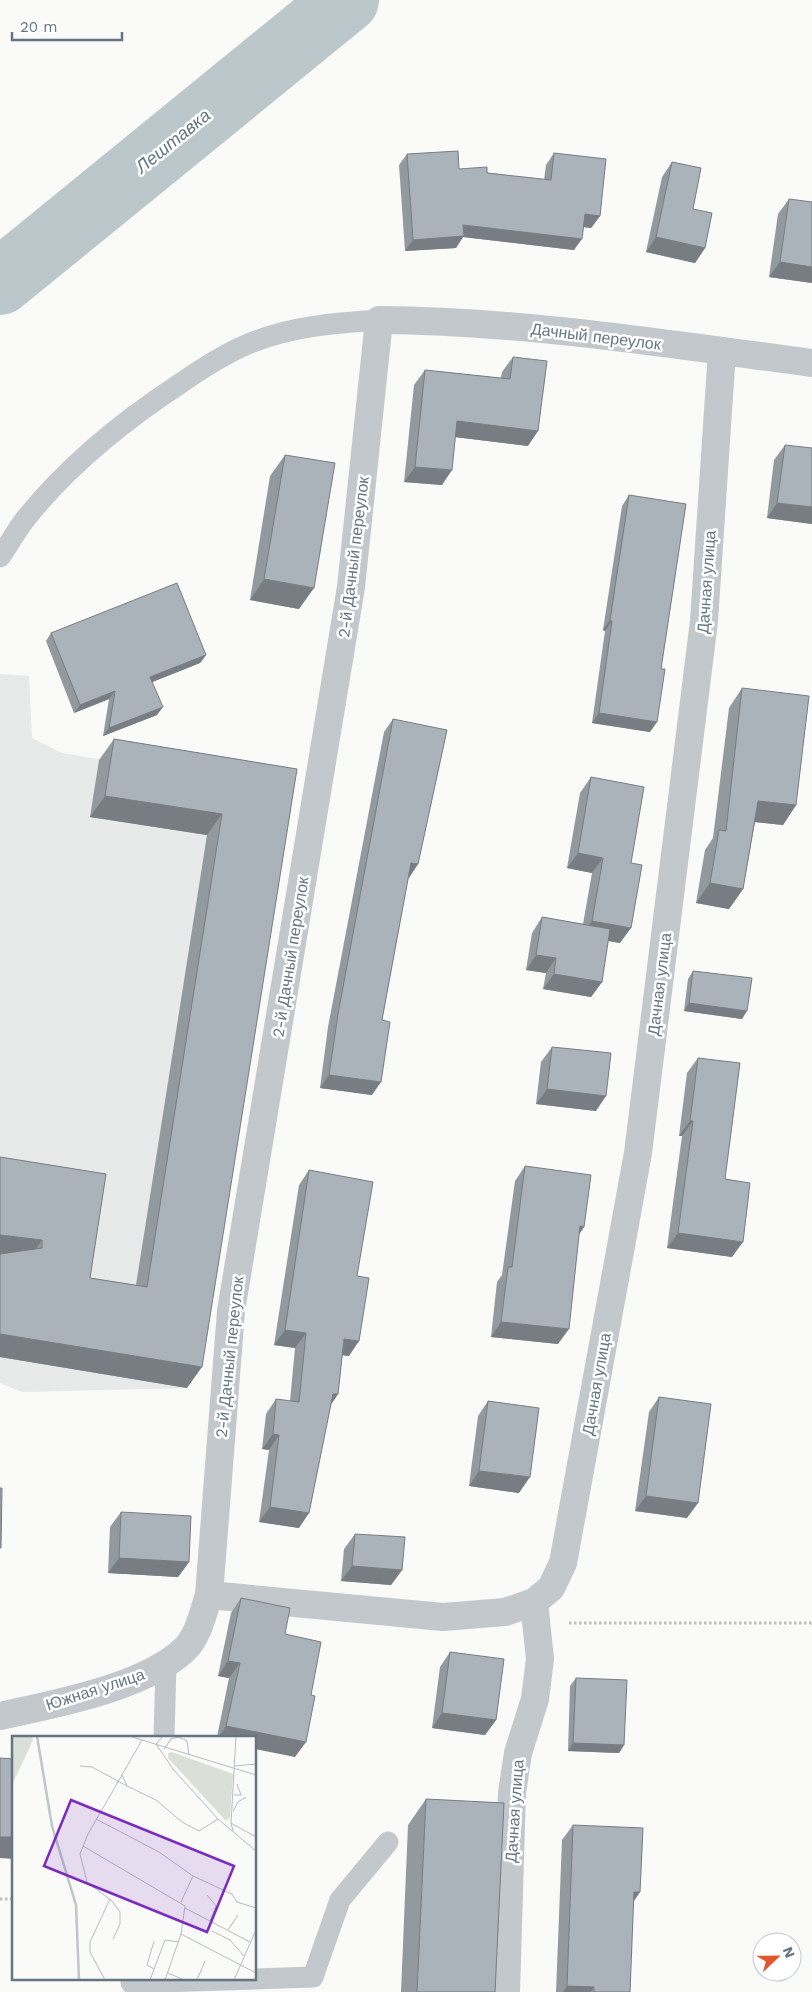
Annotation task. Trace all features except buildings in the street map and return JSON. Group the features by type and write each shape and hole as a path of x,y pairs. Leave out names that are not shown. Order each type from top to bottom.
{"street":[{"name":"Дачный переулок","path":"379,320 433,320 522,327 812,363"},
{"name":"2-й Дачный переулок","path":"209,1595 231,1311 351,587 379,320"},
{"name":"Дачная улица","path":"209,1595 443,1617 505,1612 534,1602 551,1588 563,1563 638,1153 704,621 722,351"},
{"name":"Южная улица","path":"0,1716 73,1699 130,1681 166,1664 185,1649 199,1626 209,1595"},
{"name":"Дачная улица","path":"506,1992 512,1793 518,1753 535,1699 540,1659 534,1602"}],"lane":[{"path":"0,557 23,522 64,476 142,408 221,356 254,342 287,332 325,324 379,320"},
{"path":"164,1736 166,1664"},
{"path":"256,1979 313,1977 340,1900 388,1842"},
{"path":"132,1984 235,1980"}],"path":[{"path":"534,1602 563,1623 812,1623"}],"shaded area":[{"path":"0,674 29,676 32,738 62,753 282,790 187,1388 22,1392 0,1383"}],"waterway":[{"name":"Лештавка","path":"0,282 346,0"}]}
